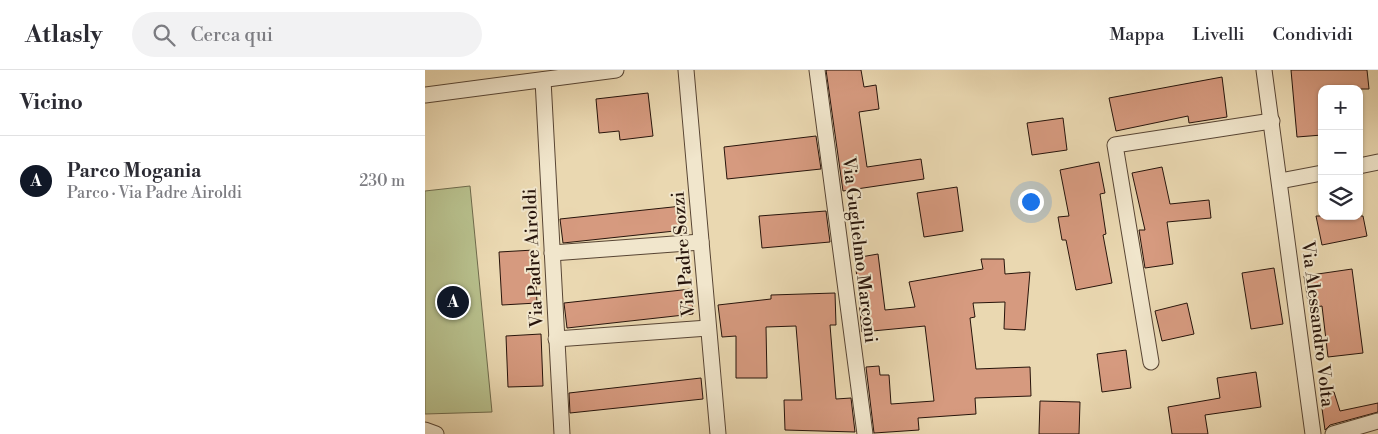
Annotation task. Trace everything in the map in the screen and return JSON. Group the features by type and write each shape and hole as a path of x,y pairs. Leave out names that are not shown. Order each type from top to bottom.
{"street":[{"path":"425,95 616,70"},
{"name":"Via Padre Sozzi","path":"686,70 718,434"},
{"name":"Via Guglielmo Marconi","path":"817,70 865,434"},
{"name":"Via Alessandro Volta","path":"1264,70 1313,434"},
{"name":"Via Padre Airoldi","path":"543,80 561,434"},
{"path":"1151,362 1115,145 1271,121"},
{"path":"1363,165 1378,162"},
{"path":"1280,181 1318,174"},
{"path":"552,253 701,242"},
{"path":"556,339 708,328"},
{"path":"1333,434 1378,421"},
{"path":"425,430 436,434"}],"green space":[{"path":"470,186 492,412 425,414 425,191"}],"building":[{"path":"826,70 861,70 864,87 876,85 879,109 859,112 867,167 921,159 924,179 843,191"},
{"path":"1291,70 1367,70 1369,89 1363,89 1363,85 1318,85 1318,135 1297,137"},
{"path":"1222,77 1227,117 1189,123 1188,116 1116,131 1109,98"},
{"path":"648,93 653,136 620,140 619,131 599,133 596,99"},
{"path":"1063,118 1067,150 1032,155 1027,123"},
{"path":"816,136 821,169 727,179 724,147"},
{"path":"1099,162 1105,193 1100,194 1106,234 1103,235 1112,283 1076,290 1066,240 1062,240 1058,217 1069,216 1060,170"},
{"path":"1162,167 1170,204 1209,200 1211,218 1167,222 1173,264 1145,268 1139,230 1145,230 1132,173"},
{"path":"957,187 963,231 924,237 917,193"},
{"path":"682,206 684,230 563,243 560,219"},
{"path":"826,211 830,242 762,248 759,216"},
{"path":"1316,216 1318,216 1318,220 1363,220 1363,216 1367,236 1322,245"},
{"path":"534,250 537,303 502,305 499,252"},
{"path":"878,254 885,310 915,307 909,282 983,269 981,259 1004,259 1005,274 1030,272 1025,330 1004,329 1005,302 973,303 975,317 970,318 976,369 1030,367 1031,396 975,398 976,414 918,418 919,430 874,433 866,367 879,366 880,375 889,375 891,404 934,401 925,326 862,332 855,258"},
{"path":"1274,268 1283,324 1251,329 1242,273"},
{"path":"1352,269 1363,353 1328,357 1322,306 1309,308 1304,276"},
{"path":"691,289 693,314 567,328 564,303"},
{"path":"835,293 836,325 830,325 836,399 851,398 855,432 785,430 784,400 802,400 796,326 766,327 767,378 736,378 736,336 722,337 718,305 771,299 771,295"},
{"path":"1187,303 1194,334 1162,341 1155,311"},
{"path":"541,334 543,386 508,387 506,336"},
{"path":"1126,350 1131,388 1102,392 1097,354"},
{"path":"1256,372 1261,407 1205,415 1208,434 1172,434 1168,407 1220,398 1217,378"},
{"path":"701,378 703,399 570,413 569,393"},
{"path":"1334,392 1340,411 1378,403 1378,412 1330,425 1325,430 1320,394"},
{"path":"1040,401 1080,402 1079,434 1039,434"}],"place":[{"name":"Parco Mogania","path":"453,302"}]}
